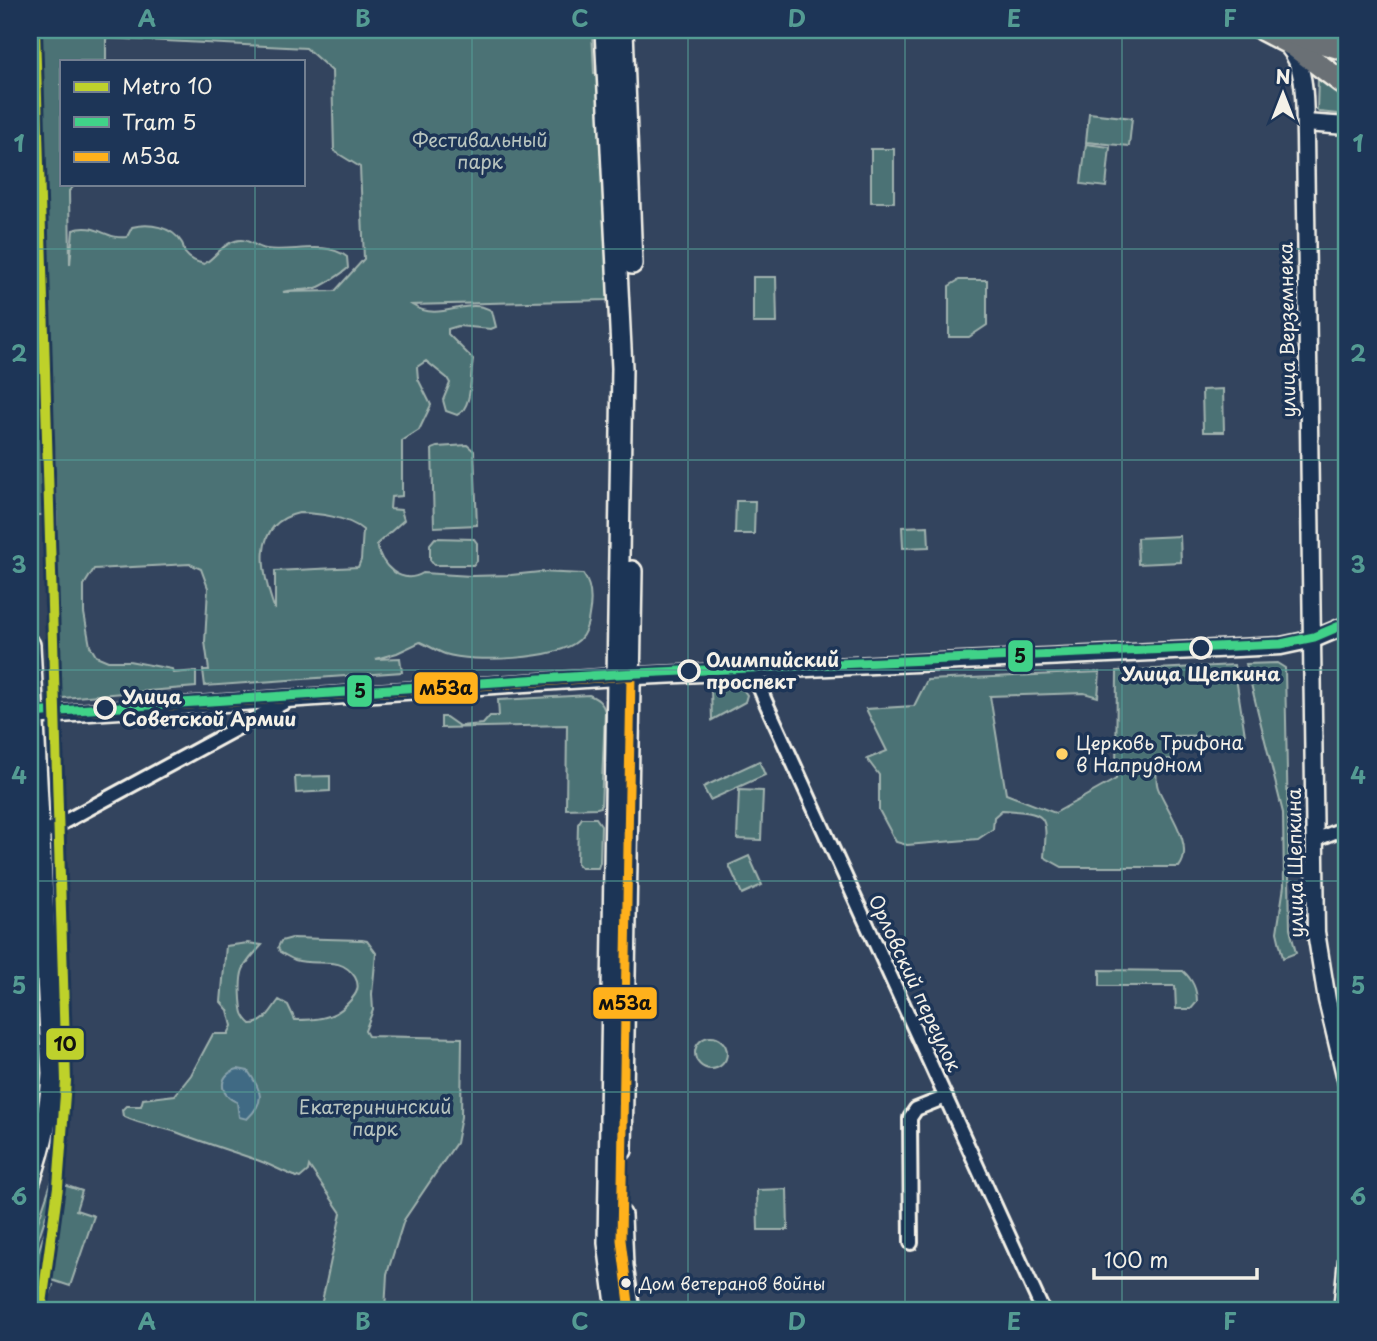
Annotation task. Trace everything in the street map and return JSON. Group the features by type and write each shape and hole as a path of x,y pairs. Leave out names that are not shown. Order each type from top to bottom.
{"main road":[{"path":"605,30 622,368 624,676 621,1240 630,1311"},
{"path":"617,1311 608,1244 635,368 623,30"},
{"path":"1270,31 1347,50"},
{"path":"1270,31 1347,86"},
{"path":"30,645 40,835 38,947 51,1061 50,1101 42,1146 30,1181"}],"street":[{"name":"улица Верземнека","path":"1270,31 1291,49 1298,64 1305,123 1311,621 1314,639"},
{"path":"1305,123 1347,126"},
{"path":"32,716 624,676 1247,648 1289,645 1314,639 1347,625"},
{"name":"улица Щепкина","path":"1314,639 1315,840 1319,956 1326,1000 1347,1083"},
{"name":"Орловский переулок","path":"755,670 766,703 1043,1311"},
{"path":"40,835 294,697"},
{"path":"1315,840 1347,827"},
{"path":"911,1242 910,1118 916,1109 946,1097"},
{"path":"1342,1311 1347,1259"}],"green space":[{"name":"Фестивальный парк","path":"38,30 592,30 594,73 597,73 608,300 412,305 433,312 483,307 492,311 496,327 491,329 458,326 448,329 448,334 473,359 466,406 457,415 446,411 443,400 450,383 447,378 426,361 417,367 418,379 431,405 419,430 402,441 402,496 391,497 390,509 401,510 404,520 377,544 387,566 407,577 423,573 471,576 540,572 583,574 590,588 591,604 586,629 579,640 553,652 494,659 458,657 420,642 376,659 400,658 402,672 205,686 203,670 209,670 205,642 208,588 201,569 190,564 94,569 84,585 84,613 90,646 96,656 108,661 129,661 172,669 173,673 196,671 196,687 63,698 51,693 48,682 45,594 51,593 50,537 44,536 44,527 57,525","holes":["299,513 341,519 363,530 358,567 275,571 275,610 264,566 266,539 283,519"]},
{"path":"1320,77 1347,95 1347,115 1317,110"},
{"path":"1089,113 1132,118 1129,146 1086,142"},
{"path":"36,125 39,197 30,198 30,129"},
{"path":"1086,144 1110,147 1106,187 1081,184"},
{"path":"871,149 894,149 894,202 871,202"},
{"path":"30,207 39,207 51,515 35,515 30,379"},
{"path":"753,277 776,277 777,323 753,323"},
{"path":"959,280 987,280 987,325 969,337 949,337 949,286"},
{"path":"1223,389 1224,432 1203,432 1202,390"},
{"path":"467,445 474,451 477,525 434,527 432,449"},
{"path":"736,501 755,501 754,534 735,534"},
{"path":"928,526 929,547 903,548 902,527"},
{"path":"1180,536 1181,562 1138,564 1137,538"},
{"path":"435,538 474,539 477,543 477,561 473,565 434,565 430,560 430,544"},
{"path":"1277,663 1285,668 1290,929 1296,953 1283,958 1277,932 1284,886 1283,813 1246,664"},
{"path":"1234,665 1245,735 1174,736 1174,759 1157,760 1158,788 1182,838 1184,849 1179,867 1062,867 1044,857 1045,832 1041,818 1028,812 1017,811 1002,810 994,817 993,829 978,839 907,845 896,842 879,810 879,775 867,759 887,751 866,709 914,706 927,680 1100,672 1098,697 1084,693 990,696 1006,794 1055,813 1116,779 1117,671"},
{"path":"742,688 747,695 745,702 712,720 711,689"},
{"path":"589,695 599,701 605,711 601,807 597,808 566,809 567,725 441,728 441,717 446,717 459,726 483,724 490,716 499,716 498,700"},
{"path":"759,761 765,775 710,800 703,787"},
{"path":"330,776 330,791 296,793 295,777"},
{"path":"739,790 763,791 761,840 737,839"},
{"path":"582,818 596,818 601,825 598,868 581,868 577,864 578,824"},
{"path":"749,856 762,885 742,894 729,865"},
{"name":"Екатерининский парк","path":"292,938 367,941 376,953 373,1010 365,1031 368,1036 462,1038 461,1117 456,1143 404,1220 387,1274 385,1311 324,1311 321,1306 341,1213 309,1166 308,1171 300,1178 260,1161 123,1116 122,1110 126,1106 141,1106 143,1099 175,1095 191,1075 213,1034 228,1034 232,1026 228,1010 221,1002 226,946 248,943 262,945 246,964 241,975 242,1010 251,1024 264,1019 279,1000 288,1005 295,1020 329,1016 349,1002 358,985 349,970 335,963 295,960 280,952 278,947 281,941"},
{"path":"1100,970 1183,971 1194,985 1197,1002 1191,1009 1176,1009 1175,986 1100,986"},
{"path":"711,1037 722,1042 727,1053 722,1064 711,1069 700,1064 695,1053 700,1042"},
{"path":"58,1162 63,1164 30,1264 30,1246"},
{"path":"61,1184 82,1191 76,1210 94,1216 70,1286 31,1273"},
{"path":"787,1189 788,1230 758,1230 757,1190"},
{"path":"31,1278 53,1285 45,1311 30,1311"}],"water":[{"path":"238,1069 248,1071 259,1090 257,1107 247,1119 239,1117 237,1102 226,1095 223,1085 227,1075"}],"metro line":[{"name":"10","path":"35,30 66,1081 58,1187 41,1311"}],"tram line":[{"name":"5","path":"30,713 616,674 1281,644 1314,637 1347,623"}],"transit line":[{"name":"м53а","path":"30,645 33,715"},
{"name":"м53а","path":"33,715 631,676 621,1240 630,1311"}],"place":[{"name":"Улица Щепкина","path":"1201,648"},
{"name":"Олимпийский проспект","path":"689,671"},
{"name":"Улица Советской Армии","path":"105,708"},
{"name":"Церковь Трифона в Напрудном","path":"1062,754"},
{"name":"Дом ветеранов войны","path":"626,1283"}]}
